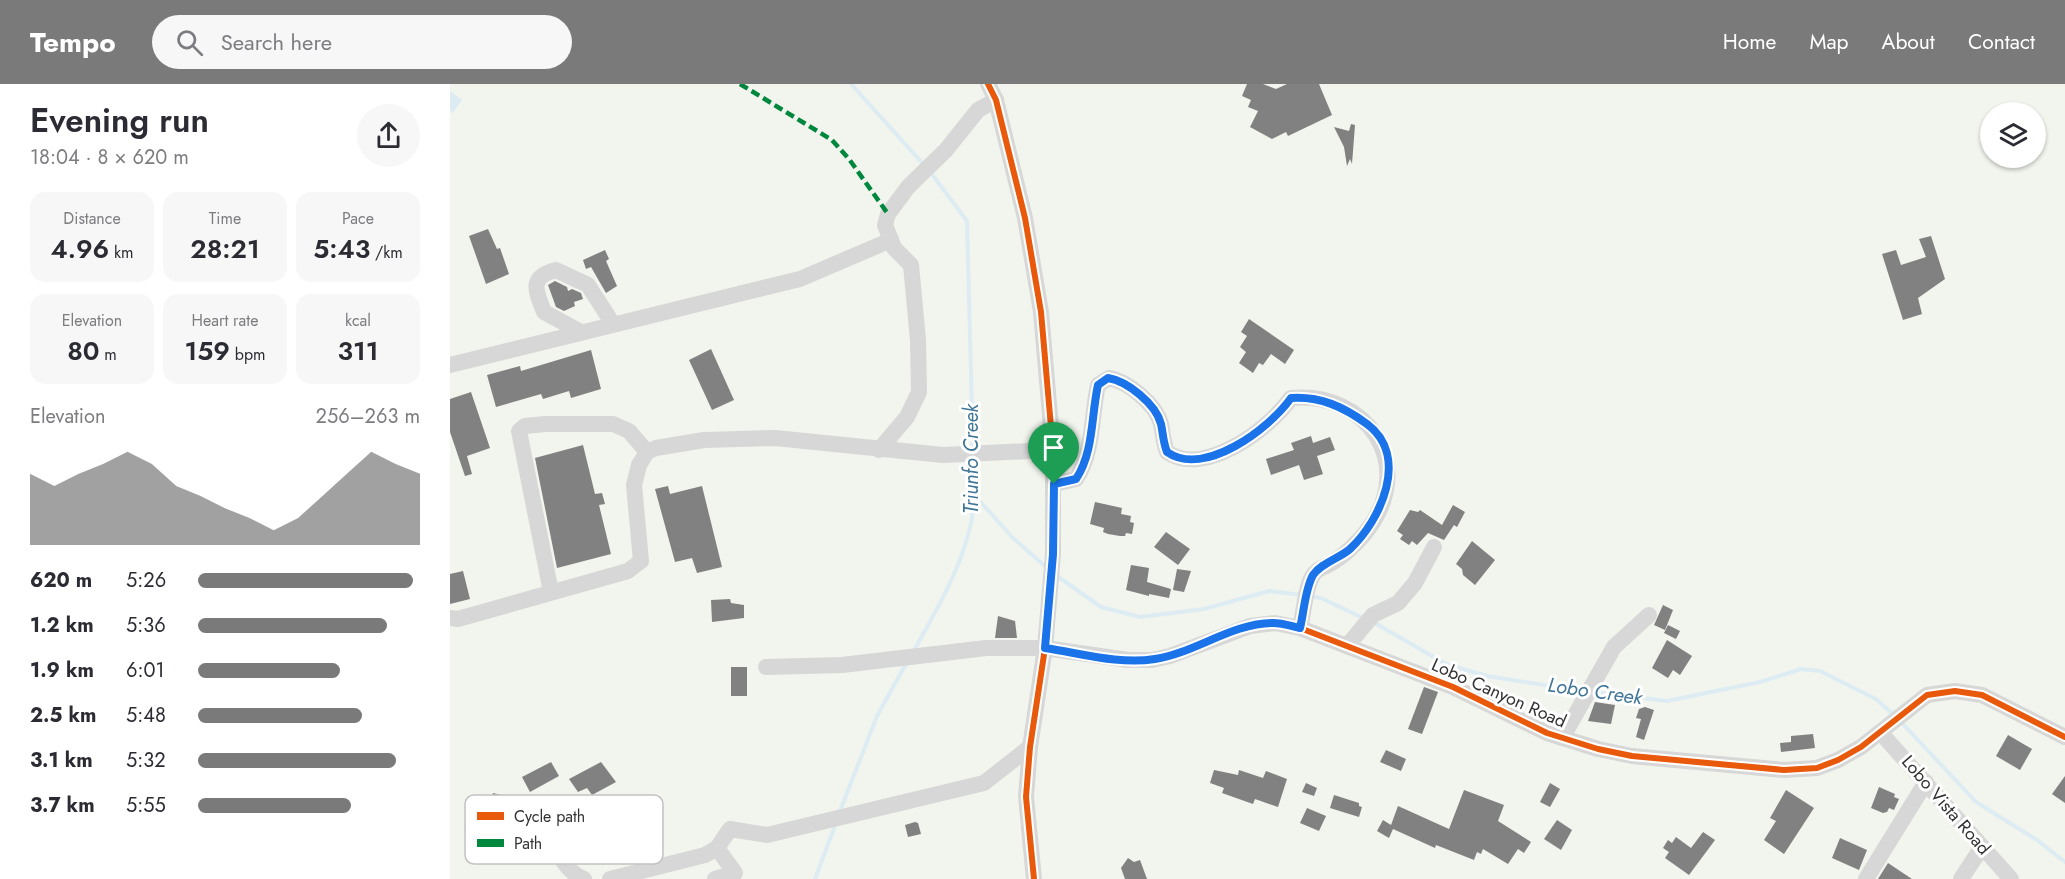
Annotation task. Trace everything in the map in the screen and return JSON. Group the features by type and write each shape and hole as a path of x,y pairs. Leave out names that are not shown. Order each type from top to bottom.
{"street":[{"path":"988,84 996,100 1025,218 1040,302 1053,450 1053,554 1045,648 1030,747 1026,797 1034,879"},
{"path":"879,450 907,417 919,392 918,340 911,264 894,248 885,225 888,214 908,188 946,150 978,110 996,100"},
{"path":"450,365 800,279 891,240"},
{"path":"579,332 544,312 535,288 542,275 556,270 588,285 613,324"},
{"path":"1054,484 1076,479 1080,473 1092,435 1098,385 1108,378 1118,379 1151,407 1161,424 1162,440 1167,452 1187,461 1208,457 1233,447 1271,422 1291,398 1310,397 1335,405 1371,427 1381,441 1388,463 1388,483 1381,508 1369,529 1349,550 1318,569 1309,585 1300,628"},
{"path":"551,592 519,431 525,426 545,423 613,424 628,431 646,452"},
{"path":"646,452 704,440 775,438 943,456 1053,450"},
{"path":"450,618 459,619 628,571 641,561 634,485 639,465 646,452"},
{"path":"1347,646 1373,615 1398,603 1410,590 1434,548"},
{"path":"1562,738 1614,647 1649,615"},
{"name":"Lobo Canyon Road","path":"766,667 842,664 986,648 1045,648 1128,660 1152,660 1170,656 1250,626 1275,623 1300,628 1454,687 1562,738 1632,756 1784,770 1816,768 1838,760 1883,730 1927,695 1955,691 1982,695 2065,737"},
{"name":"Lobo Vista Road","path":"1883,730 2011,879"},
{"path":"610,879 705,855 717,848 730,829 767,835 984,783 1030,747"},
{"path":"1866,879 1926,782"},
{"path":"1960,879 1982,847"},
{"path":"715,879 735,873 717,848"},
{"path":"563,864 574,875 584,879"}],"shaded area":[{"path":"450,84 2065,84 2065,879 450,879"},
{"path":"450,91 462,100 453,113 450,110"}],"building":[{"path":"1247,84 1263,84 1276,89 1287,84 1319,84 1332,115 1288,136 1286,132 1272,139 1250,127 1258,111 1248,107 1251,100 1242,96"},
{"path":"1351,124 1355,125 1352,164 1350,159 1347,166 1344,147 1334,127 1349,131"},
{"path":"488,229 497,249 500,248 509,274 486,284 469,236"},
{"path":"1931,236 1945,279 1918,298 1922,314 1903,320 1882,254 1896,250 1901,265 1926,257 1919,239"},
{"path":"605,250 609,259 606,261 617,286 606,293 591,267 586,269 583,260"},
{"path":"555,281 567,287 568,291 572,289 581,293 583,299 574,302 575,306 564,311 556,307 548,285"},
{"path":"1249,319 1294,350 1285,364 1271,354 1263,365 1259,363 1253,373 1239,363 1246,352 1240,347 1247,336 1241,332"},
{"path":"711,349 734,400 712,410 689,360"},
{"path":"591,350 601,389 571,398 569,391 543,399 541,394 496,407 487,375 520,366 521,371"},
{"path":"471,392 490,448 467,456 472,474 465,476 450,432 450,399"},
{"path":"1311,436 1313,443 1330,437 1335,450 1317,456 1323,474 1304,480 1299,465 1271,475 1266,459 1294,450 1291,443"},
{"path":"583,445 595,494 602,493 605,504 599,505 611,554 557,568 535,458"},
{"path":"668,486 670,494 702,486 722,567 697,573 692,558 675,562 655,489"},
{"path":"1095,502 1122,508 1121,514 1131,516 1130,522 1134,523 1132,534 1126,533 1125,536 1120,536 1108,534 1103,532 1104,528 1090,524"},
{"path":"1453,505 1465,512 1457,527 1454,525 1444,540 1428,533 1417,545 1412,541 1409,545 1400,539 1403,535 1397,531 1410,510 1418,512 1420,510 1442,525"},
{"path":"1166,532 1190,549 1178,565 1154,547"},
{"path":"1472,541 1495,560 1475,585 1463,575 1462,569 1456,564"},
{"path":"1131,565 1149,568 1147,582 1171,589 1169,598 1126,590"},
{"path":"1177,569 1191,571 1184,592 1173,590"},
{"path":"463,571 470,599 450,604 450,574"},
{"path":"730,599 731,603 744,605 744,618 712,622 711,600"},
{"path":"1663,605 1673,610 1665,630 1654,625"},
{"path":"998,616 1015,621 1017,638 995,638"},
{"path":"1668,625 1680,631 1676,639 1664,633"},
{"path":"1667,640 1692,656 1680,675 1673,670 1668,678 1652,668"},
{"path":"731,667 747,667 747,696 731,696"},
{"path":"1424,687 1438,692 1422,734 1408,729"},
{"path":"1595,702 1615,705 1611,724 1588,721"},
{"path":"1645,707 1654,710 1644,740 1636,737 1641,719 1636,718 1639,709"},
{"path":"1813,734 1815,748 1781,752 1780,743 1791,742 1791,736"},
{"path":"2008,735 2032,749 2020,770 1996,756"},
{"path":"1386,750 1406,759 1401,771 1380,762"},
{"path":"551,762 559,776 530,792 522,777"},
{"path":"601,762 616,782 592,795 587,788 578,792 569,779"},
{"path":"1214,770 1238,775 1239,770 1263,778 1266,771 1287,779 1278,807 1255,799 1253,804 1222,793 1224,788 1210,783"},
{"path":"2065,776 2065,803 2052,794"},
{"path":"1306,783 1317,788 1314,796 1302,792"},
{"path":"1550,783 1560,789 1550,807 1540,802"},
{"path":"1879,787 1895,794 1894,797 1899,799 1894,810 1889,808 1883,813 1871,808"},
{"path":"1464,790 1504,805 1498,821 1531,842 1524,853 1518,849 1508,864 1483,849 1481,854 1477,852 1474,860 1436,845 1435,848 1393,829 1389,838 1377,831 1383,820 1391,825 1398,806 1449,829"},
{"path":"1786,790 1814,808 1784,854 1764,840 1776,821 1770,818"},
{"path":"1334,795 1359,803 1362,807 1359,817 1330,808"},
{"path":"1307,808 1326,816 1319,831 1300,823"},
{"path":"1557,820 1572,830 1561,850 1544,839"},
{"path":"918,823 921,834 908,837 905,825"},
{"path":"1703,832 1715,840 1689,875 1665,858 1669,852 1663,848 1668,840 1672,843 1676,837 1691,848"},
{"path":"1840,838 1867,850 1859,870 1832,858"},
{"path":"1128,858 1134,862 1140,860 1147,879 1125,879 1121,868"},
{"path":"1888,863 1912,879 1878,879"}],"waterway":[{"name":"Triunfo Creek","path":"851,84 924,165"},
{"name":"Triunfo Creek","path":"931,173 967,221 973,450"},
{"name":"Triunfo Creek","path":"914,650 959,563 969,532 973,514 973,458"},
{"name":"Lobo Creek","path":"975,496 1013,538 1046,567"},
{"name":"Lobo Creek","path":"1057,576 1101,607 1140,617 1204,609 1269,591 1302,595"},
{"name":"Lobo Creek","path":"1309,596 1321,598 1363,618"},
{"name":"Lobo Creek","path":"1373,622 1446,664 1487,676 1582,691"},
{"name":"Triunfo Creek","path":"840,811 877,716 907,662"},
{"name":"Lobo Creek","path":"1593,692 1667,701 1760,682 1801,669 1820,671 1876,699 1895,716"},
{"name":"Lobo Creek","path":"1900,721 1976,802 2037,840 2065,862"},
{"name":"Triunfo Creek","path":"815,879 836,823"}],"marked path":[{"path":"740,84 832,140 849,159 888,214"}],"cycle path":[{"path":"988,84 996,100 1025,218 1041,312 1053,450 1053,554 1045,648 1030,747 1026,797 1034,879"},
{"path":"1045,648 1128,661 1155,659 1185,651 1243,628 1258,624 1283,624 1300,628 1453,687 1547,733 1598,749 1632,756 1784,770 1817,768 1838,760 1861,747 1927,695 1955,691 1982,695 2065,737"}],"route":[{"path":"1108,378 1118,379 1151,407 1161,424 1162,440 1167,452 1187,461 1208,457 1233,447 1271,422 1291,398 1310,397 1335,405 1371,427 1381,441 1388,463 1388,483 1381,508 1369,529 1349,550 1328,565 1318,569 1311,577 1300,628 1275,623 1250,626 1170,656 1152,660 1128,660 1045,648 1053,554 1054,484 1076,479 1080,473 1092,435 1098,385 1108,378"}]}
